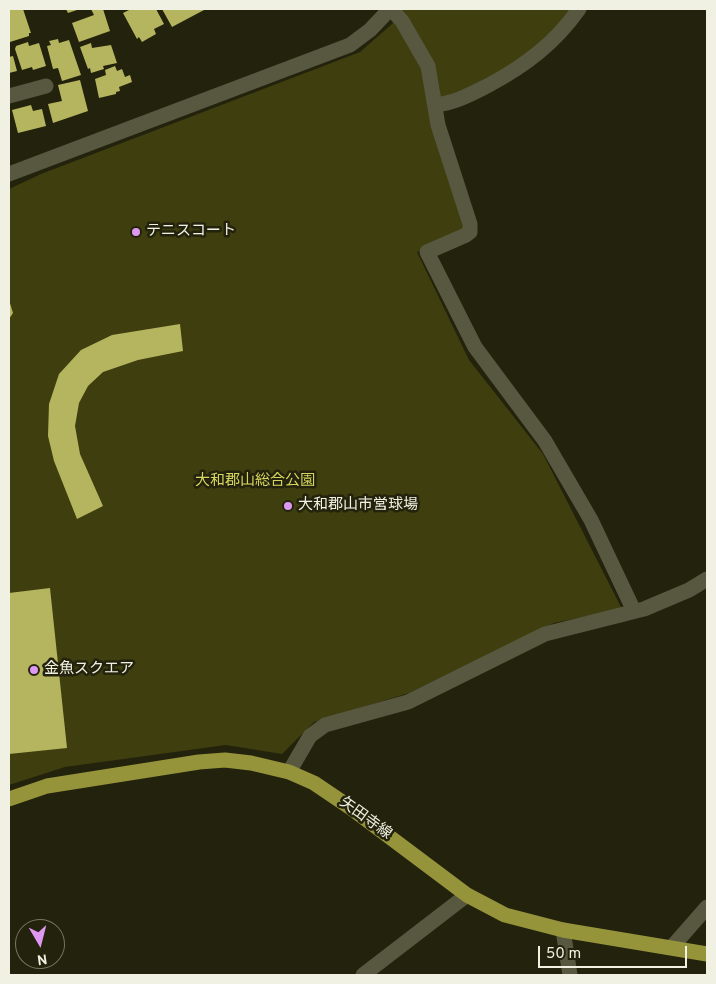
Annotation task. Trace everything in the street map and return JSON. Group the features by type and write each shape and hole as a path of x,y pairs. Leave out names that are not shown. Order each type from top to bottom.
{"main road":[{"name":"矢田寺線","path":"9,799 47,786 199,762 226,760 251,762 289,772 314,783 351,808 467,895 505,915 563,930 707,954"}],"street":[{"path":"9,174 350,45 370,30 391,9 402,21 428,66 438,126 470,224 470,232 427,252 475,347 545,441 586,512 634,611"},
{"path":"435,105 465,97 518,69 560,34 579,9"},
{"path":"9,96 46,86"},
{"path":"289,772 310,736 325,724 408,702 545,634 634,611 689,590 707,579"},
{"path":"363,975 467,895"},
{"path":"672,947 707,907"},
{"path":"563,930 570,975"}],"green space":[{"name":"大和郡山総合公園","path":"402,9 573,9 518,64 429,110 464,229 417,252 469,360 543,454 622,609 554,623 409,693 314,722 282,754 226,745 65,767 9,785 9,189 41,174 360,52 392,24"}],"building":[{"path":"9,9 23,9 31,33 29,33 29,36 10,42"},
{"path":"66,9 80,9 68,13"},
{"path":"91,9 103,9 110,31 79,42 72,23 94,15"},
{"path":"131,9 156,9 164,24 154,29 156,34 142,42 139,37 137,39 123,13"},
{"path":"162,9 203,9 204,10 172,27"},
{"path":"58,39 59,43 69,40 81,75 62,81 58,68 53,69 47,46 51,45 49,41"},
{"path":"28,42 29,46 39,43 46,66 33,70 32,67 22,70 15,49 16,46"},
{"path":"91,43 92,48 111,45 117,63 103,66 104,69 91,73 80,47"},
{"path":"13,56 17,71 9,73 9,57"},
{"path":"115,66 117,71 122,69 125,77 130,75 132,82 119,87 120,91 116,92 116,94 99,98 95,79 106,75 105,70"},
{"path":"80,80 88,111 53,123 48,104 62,101 58,85"},
{"path":"31,105 33,111 42,109 46,126 18,133 12,110"},
{"path":"9,300 13,313 9,319"},
{"path":"180,324 183,351 138,360 103,372 88,386 79,403 75,426 80,454 103,506 77,519 54,461 48,436 49,404 59,374 81,350 112,335"},
{"name":"金魚スクエア","path":"50,588 67,748 9,754 9,593"}],"place":[{"name":"テニスコート","path":"136,232"},
{"name":"大和郡山市営球場","path":"288,506"},
{"name":"金魚スクエア","path":"34,670"}]}
